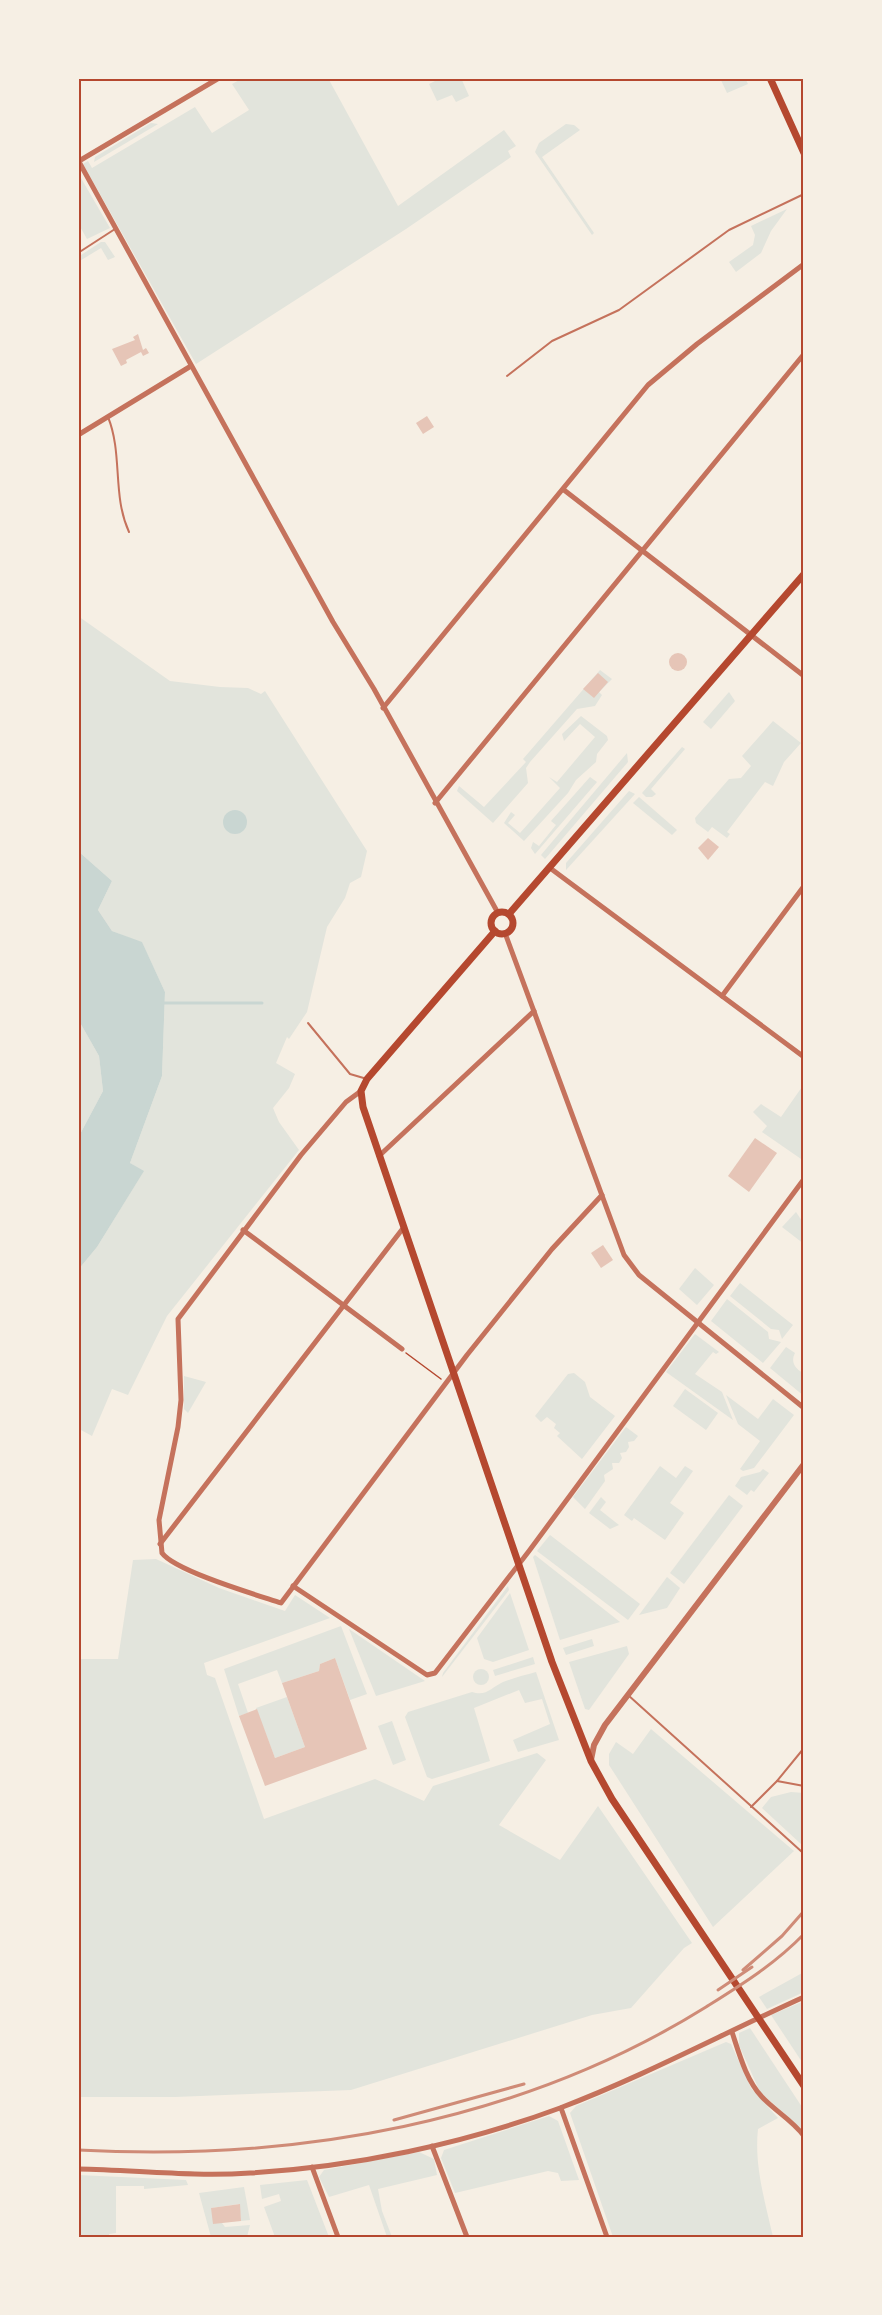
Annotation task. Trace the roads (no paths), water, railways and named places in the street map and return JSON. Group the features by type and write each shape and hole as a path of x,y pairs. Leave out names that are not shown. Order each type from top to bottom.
{"main road":[{"path":"770,78 804,153"},
{"path":"509,914 804,574"},
{"path":"495,931 491,921 498,913 509,914"},
{"path":"495,931 505,933 513,925 509,914"},
{"path":"495,931 367,1079 361,1090 363,1107 519,1564 571,1713 591,1761 612,1799 802,2084"}],"street":[{"path":"219,78 78,160 498,913"},
{"path":"383,708 648,385 697,344 804,264"},
{"path":"435,803 804,354"},
{"path":"78,435 191,366"},
{"path":"564,490 804,676"},
{"path":"550,868 804,1057"},
{"path":"722,996 804,886"},
{"path":"505,933 624,1255 639,1275 804,1408"},
{"path":"380,1156 534,1011"},
{"path":"361,1090 346,1102 243,1230 178,1319 176,1330 181,1363 181,1400 178,1427 159,1520 159,1544 165,1558 225,1584 281,1603 533,1273 602,1195"},
{"path":"293,1586 431,1676 519,1564 804,1179"},
{"path":"159,1544 404,1227"},
{"path":"243,1230 344,1303 402,1349"},
{"path":"591,1761 596,1738 804,1464"},
{"path":"78,2169 199,2175 248,2174 312,2167 432,2146 561,2108 689,2054 804,1997"},
{"path":"732,2032 750,2079 760,2096 796,2125 804,2136"},
{"path":"561,2108 607,2237"},
{"path":"432,2146 466,2237"},
{"path":"312,2167 338,2237"}],"lane":[{"path":"507,376 552,342 619,310 729,230 804,194"},
{"path":"78,253 116,229"},
{"path":"108,417 116,439 121,514 129,532"},
{"path":"308,1023 350,1074 367,1079"},
{"path":"628,1695 802,1852"},
{"path":"751,1807 777,1781 804,1748"},
{"path":"777,1781 804,1786"}],"waterway":[{"path":"162,1003 262,1003"}],"railway":[{"path":"743,1970 782,1936 804,1911"},
{"path":"78,2150 160,2152 242,2149 323,2141 404,2126 483,2106 560,2080 635,2047 745,1982 804,1934"},
{"path":"718,1990 752,1967"},
{"path":"394,2120 524,2084"}]}
